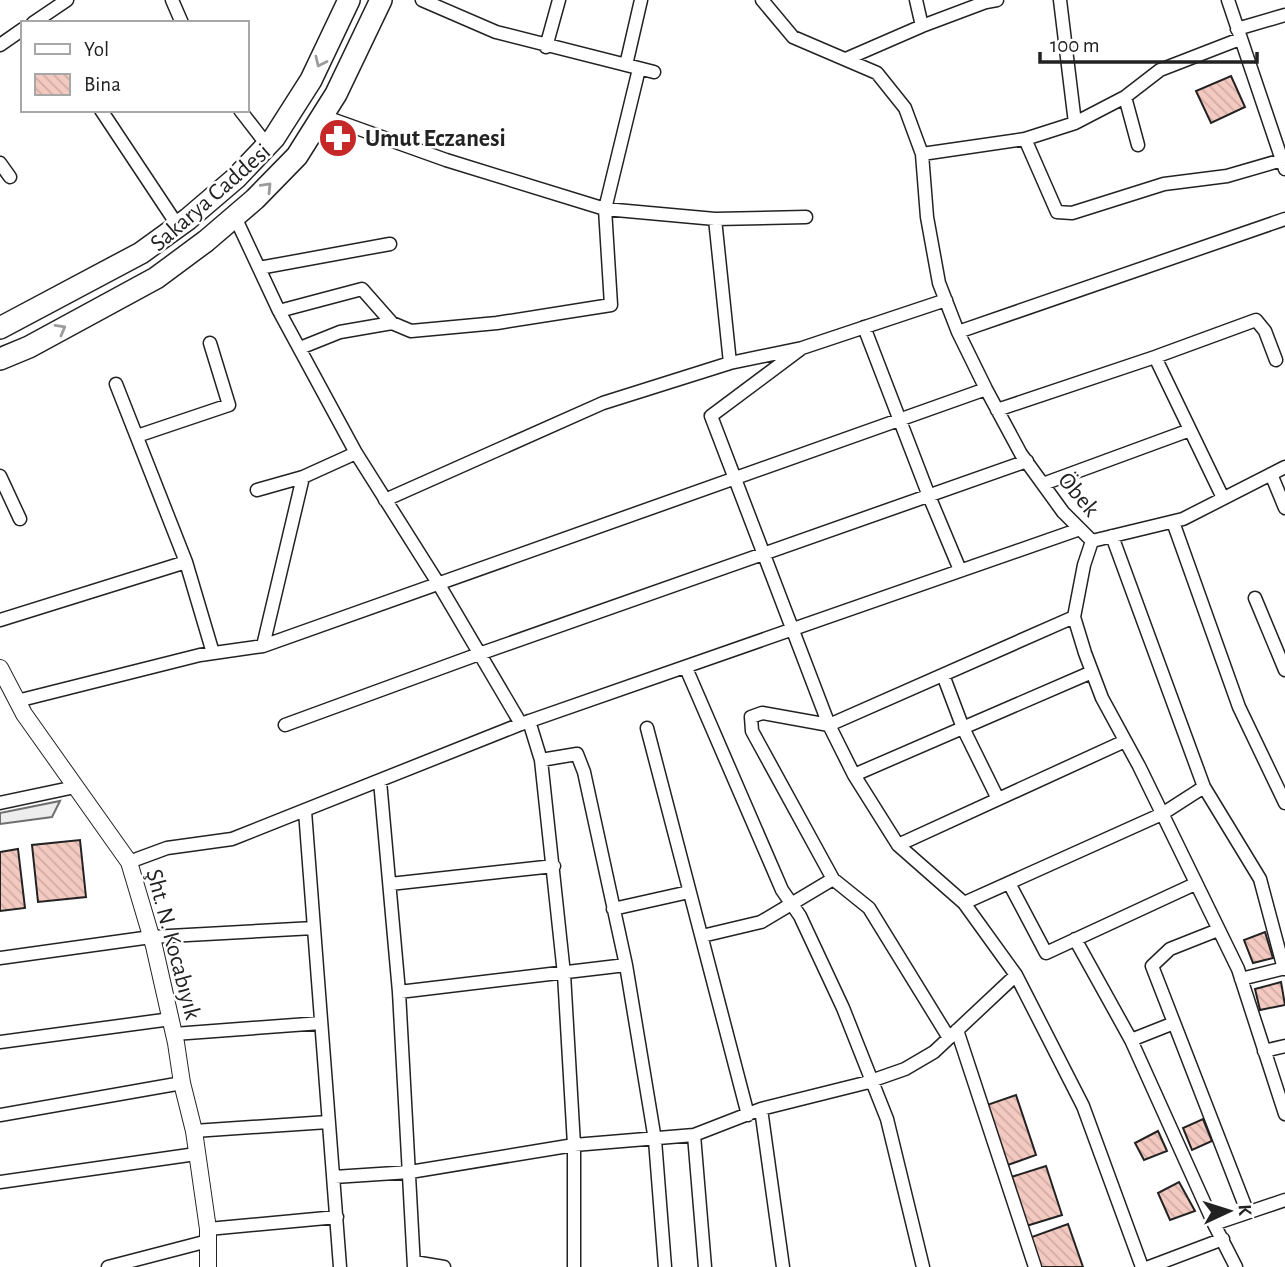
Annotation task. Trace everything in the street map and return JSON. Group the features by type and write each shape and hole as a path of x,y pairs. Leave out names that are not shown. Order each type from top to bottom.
{"main road":[{"name":"Sakarya Caddesi","path":"0,328 141,253 236,178 267,145 311,80 349,0"},
{"name":"Sakarya Caddesi","path":"0,359 29,347 156,278 255,199 297,156 323,116 381,0"}],"street":[{"path":"39,21 67,0"},
{"path":"172,0 181,21"},
{"path":"422,0 495,32 546,47 654,72"},
{"path":"546,47 559,0"},
{"path":"626,65 641,0"},
{"name":"Öbek","path":"762,0 793,37 877,73 905,108 922,154 927,217 939,283 958,332 986,390 1027,461 1063,512 1092,541 1084,565 1074,617 1092,672 1102,698 1162,814 1241,979 1285,1114"},
{"path":"916,0 922,26"},
{"path":"846,59 922,26 997,0"},
{"path":"1060,0 1075,123"},
{"path":"1025,139 1057,212 1072,213 1164,184 1227,176 1283,157 1228,0"},
{"path":"922,154 1025,139 1075,123 1125,97 1160,70 1285,15"},
{"path":"0,45 21,30"},
{"path":"279,311 362,289 392,323 411,331 497,323 611,305 605,209 639,69"},
{"path":"1125,97 1139,145"},
{"path":"103,112 178,226"},
{"path":"242,112 267,145"},
{"path":"323,116 446,160 605,209 715,219 806,217"},
{"path":"0,163 10,177"},
{"path":"235,217 279,311 356,453 479,654 525,723 541,760 565,974 574,1145 574,1267"},
{"path":"715,219 730,363"},
{"path":"958,332 1285,219"},
{"path":"259,268 390,244"},
{"path":"385,500 603,403 730,363 802,348 946,300"},
{"path":"997,410 1256,320 1265,331 1276,360"},
{"path":"300,348 340,332 392,323"},
{"path":"864,327 960,570"},
{"path":"137,436 229,405 210,343"},
{"path":"802,348 711,416 829,725 854,775 898,845 964,903 1016,975 1083,1106 1142,1267"},
{"path":"1155,357 1223,498"},
{"path":"116,384 186,562 213,653"},
{"path":"17,701 213,653 263,646 986,390"},
{"path":"1043,484 1190,430"},
{"path":"257,490 303,477 356,453"},
{"path":"285,725 1027,461"},
{"path":"1092,541 1183,519 1285,467"},
{"path":"1271,474 1285,508"},
{"path":"0,477 20,519"},
{"path":"263,646 303,477"},
{"path":"1173,522 1239,707 1285,803"},
{"path":"129,862 167,848 232,839 525,723 1080,529"},
{"path":"1112,536 1204,787 1260,879 1284,969 1241,979"},
{"path":"0,620 186,562"},
{"path":"1255,598 1285,670"},
{"path":"1035,1267 953,1034 869,908 833,878 752,732 751,717 762,713 829,725 1074,617"},
{"name":"Şht. N. Kocabıyık","path":"0,668 17,701 129,862 173,1027 182,1083 194,1131 208,1235 208,1267"},
{"path":"685,668 782,890 793,904 843,1008 887,1119 923,1267"},
{"path":"854,775 1092,672"},
{"path":"943,675 963,728 998,799"},
{"path":"647,728 748,1115"},
{"path":"898,845 1125,740"},
{"path":"541,760 577,754 584,772 626,965 655,1140 665,1267"},
{"path":"380,781 399,992 414,1265 444,1267"},
{"path":"0,803 75,787"},
{"path":"964,903 1162,814 1204,787"},
{"path":"305,811 340,1267"},
{"path":"390,884 554,866"},
{"path":"702,936 761,922 833,878"},
{"path":"1009,883 1046,953 1195,884"},
{"path":"613,909 690,892"},
{"path":"0,958 151,937 314,928"},
{"path":"1218,930 1170,949 1152,966 1247,1211"},
{"path":"1075,939 1131,1040 1236,1267"},
{"path":"399,992 626,965"},
{"path":"334,1177 410,1172 574,1145 694,1135 761,1109 872,1081 905,1069 934,1052 1016,975"},
{"path":"0,1042 173,1027 321,1023"},
{"path":"1131,1040 1174,1023"},
{"path":"1264,1051 1285,1046"},
{"path":"0,1115 182,1083"},
{"path":"761,1109 783,1267"},
{"path":"194,1131 328,1122"},
{"path":"694,1135 705,1267"},
{"path":"0,1182 196,1154"},
{"path":"1214,1224 1285,1200"},
{"path":"108,1267 208,1235 337,1216"},
{"path":"208,1235 209,1255 216,1267"},
{"path":"1149,1267 1223,1238"}],"shaded area":[{"path":"60,801 52,817 0,824 0,813"}],"building":[{"path":"1231,76 1245,107 1211,123 1196,91"},
{"path":"80,840 86,897 38,902 32,845"},
{"path":"18,849 25,908 0,911 0,852"},
{"path":"1265,932 1273,958 1253,963 1244,940"},
{"path":"1281,982 1285,1005 1260,1010 1255,989"},
{"path":"1016,1095 1036,1155 1005,1166 984,1106"},
{"path":"1203,1119 1212,1141 1192,1150 1183,1128"},
{"path":"1158,1131 1167,1151 1144,1160 1135,1143"},
{"path":"1046,1166 1062,1215 1023,1227 1008,1178"},
{"path":"1179,1182 1195,1211 1170,1220 1158,1193"},
{"path":"1068,1224 1083,1267 1039,1267 1029,1238"}],"place":[{"name":"Umut Eczanesi","path":"338,138"}]}
